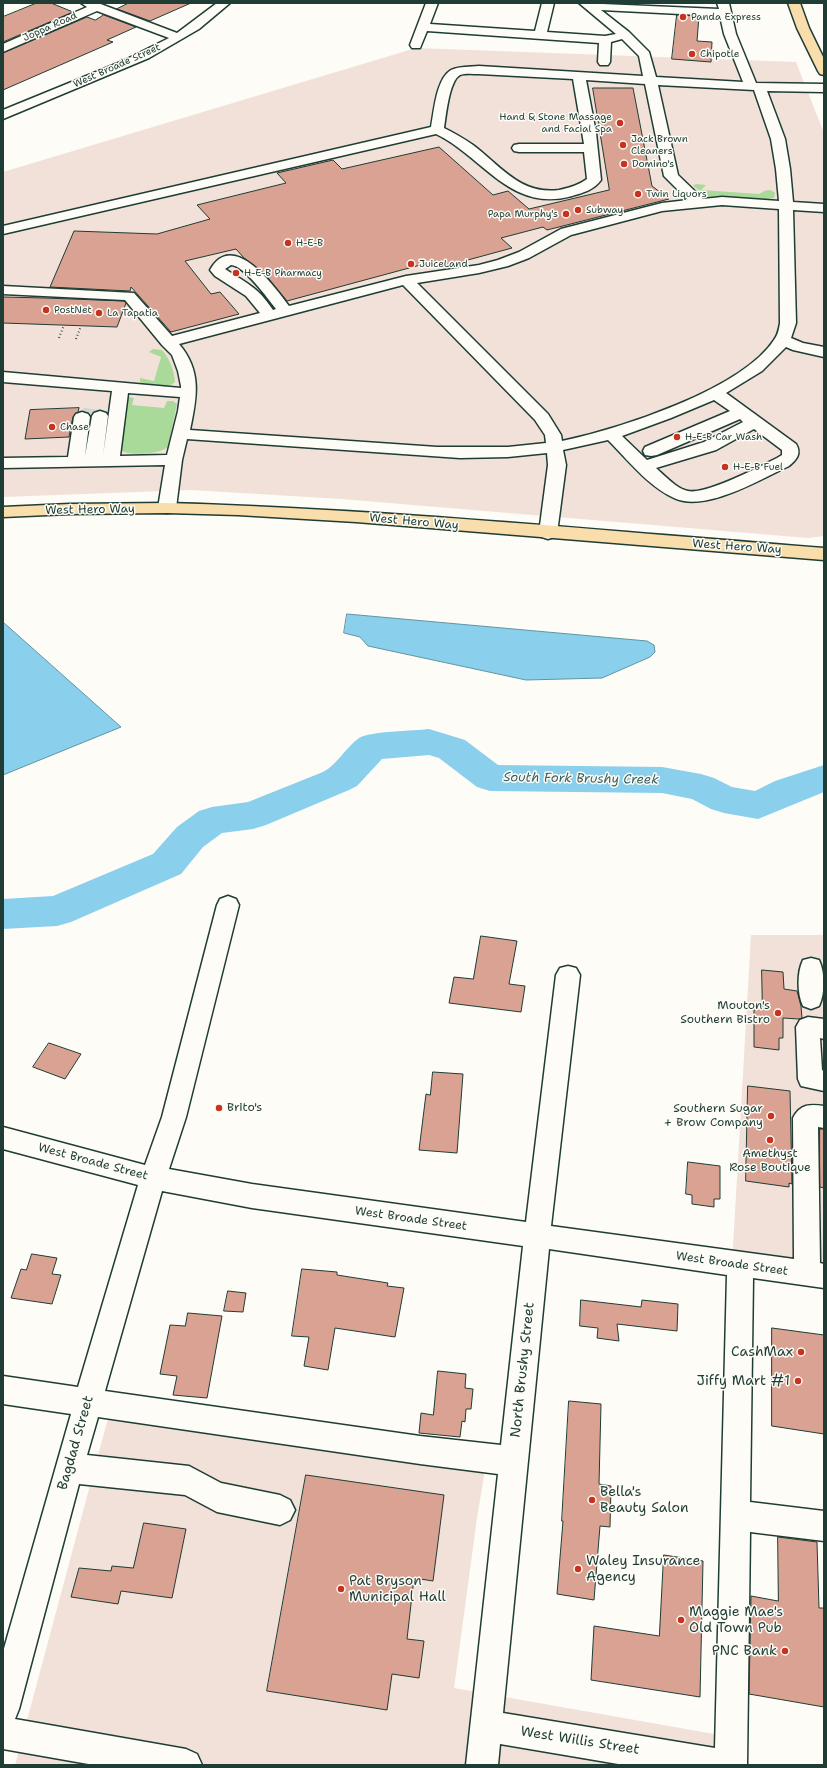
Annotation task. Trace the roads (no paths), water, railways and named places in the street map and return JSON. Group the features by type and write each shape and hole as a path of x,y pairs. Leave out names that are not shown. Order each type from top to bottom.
{"main road":[{"path":"794,3 803,28 824,71"},
{"name":"West Hero Way","path":"3,512 70,509 167,508 238,510 356,517 824,554"}],"street":[{"name":"West Broade Street","path":"3,115 136,60 178,37 224,3"},
{"path":"416,45 432,3"},
{"path":"540,34 548,3"},
{"path":"717,3 724,6"},
{"path":"91,5 178,37"},
{"name":"Joppa Road","path":"3,48 91,5"},
{"path":"587,5 617,8 724,6"},
{"path":"587,5 626,35 645,55 671,176 699,203"},
{"path":"181,434 459,454 516,452 555,447 611,434 666,416 715,393 747,373 769,356 783,340 788,323 786,204 781,154 778,139 729,27 724,6"},
{"path":"617,8 615,15 625,21"},
{"path":"713,26 729,27"},
{"path":"423,27 540,34 605,40 626,35"},
{"path":"604,62 605,40"},
{"path":"437,130 442,101 450,79 454,73 479,70 755,87 824,88"},
{"path":"478,84 485,76 502,72"},
{"path":"3,230 437,130 450,134 511,184 524,191 538,196 558,195 588,186 594,180 579,76"},
{"path":"519,148 590,148"},
{"path":"167,342 406,280 479,269 503,263 524,255 568,232 647,210 699,203 737,202 786,204 824,208"},
{"path":"269,315 257,298 244,286 223,275 217,270 220,264 226,261 234,260 242,263 272,294 285,311"},
{"path":"406,280 542,417 553,435 557,465 548,533"},
{"path":"3,290 129,296 167,342 179,354 186,371 189,386 186,411 174,460 167,508"},
{"path":"783,340 799,347 824,352"},
{"path":"3,377 98,402 188,393"},
{"path":"611,434 669,488 688,498 706,496 783,462 790,456 790,448 715,393"},
{"path":"93,461 98,402"},
{"path":"93,461 98,402"},
{"path":"93,461 98,402"},
{"path":"641,462 710,446 749,417"},
{"path":"3,463 174,460"},
{"name":"Bagdad Street","path":"3,1709 12,1648 69,1468 153,1178 174,1117 228,905"},
{"name":"North Brushy Street","path":"482,1765 537,1237 568,975"},
{"path":"824,1029 808,1027 810,1078 824,1081"},
{"path":"815,1275 815,1214 805,1118 810,1115 824,1117"},
{"name":"West Broade Street","path":"3,1138 153,1178 252,1196 815,1275"},
{"path":"730,1765 740,1265"},
{"path":"3,1390 88,1401 420,1450 514,1461"},
{"path":"69,1468 189,1481 216,1497 280,1510"},
{"path":"735,1515 824,1526"},
{"name":"West Willis Street","path":"486,1726 721,1765"},
{"path":"3,1733 186,1765"}],"water":[{"path":"347,614 647,641 654,645 655,652 650,657 602,678 526,680 368,646 360,637 344,633"},
{"path":"3,622 121,727 3,775"}],"waterway":[{"name":"South Fork Brushy Creek","path":"3,914 57,911 167,864 190,837 212,821 253,815 336,781 344,777 372,747 429,742 452,749 490,778 662,780 701,787 724,799 758,805 788,791 824,778"}],"tunnel":[{"path":"91,416 92,409"}],"place":[{"name":"Panda Express","path":"683,17"},
{"name":"Chipotle","path":"692,54"},
{"name":"Hand & Stone Massage and Facial Spa","path":"620,123"},
{"name":"Jack Brown Cleaners","path":"623,145"},
{"name":"Domino's","path":"624,164"},
{"name":"Twin Liquors","path":"638,194"},
{"name":"Subway","path":"578,210"},
{"name":"Papa Murphy's","path":"566,214"},
{"name":"H-E-B","path":"288,243"},
{"name":"JuiceLand","path":"411,264"},
{"name":"H-E-B Pharmacy","path":"236,273"},
{"name":"PostNet","path":"46,310"},
{"name":"La Tapatia","path":"99,313"},
{"name":"Chase","path":"52,427"},
{"name":"H-E-B Car Wash","path":"677,437"},
{"name":"H-E-B Fuel","path":"725,467"},
{"name":"Mouton's Southern Bistro","path":"778,1013"},
{"name":"Brito's","path":"219,1108"},
{"name":"Southern Sugar + Brow Company","path":"771,1116"},
{"name":"Amethyst Rose Boutique","path":"770,1140"},
{"name":"CashMax","path":"801,1352"},
{"name":"Jiffy Mart #1","path":"798,1381"},
{"name":"Bella's Beauty Salon","path":"592,1500"},
{"name":"Waley Insurance Agency","path":"578,1569"},
{"name":"Pat Bryson Municipal Hall","path":"341,1589"},
{"name":"Maggie Mae's Old Town Pub","path":"681,1620"},
{"name":"PNC Bank","path":"785,1651"}]}
